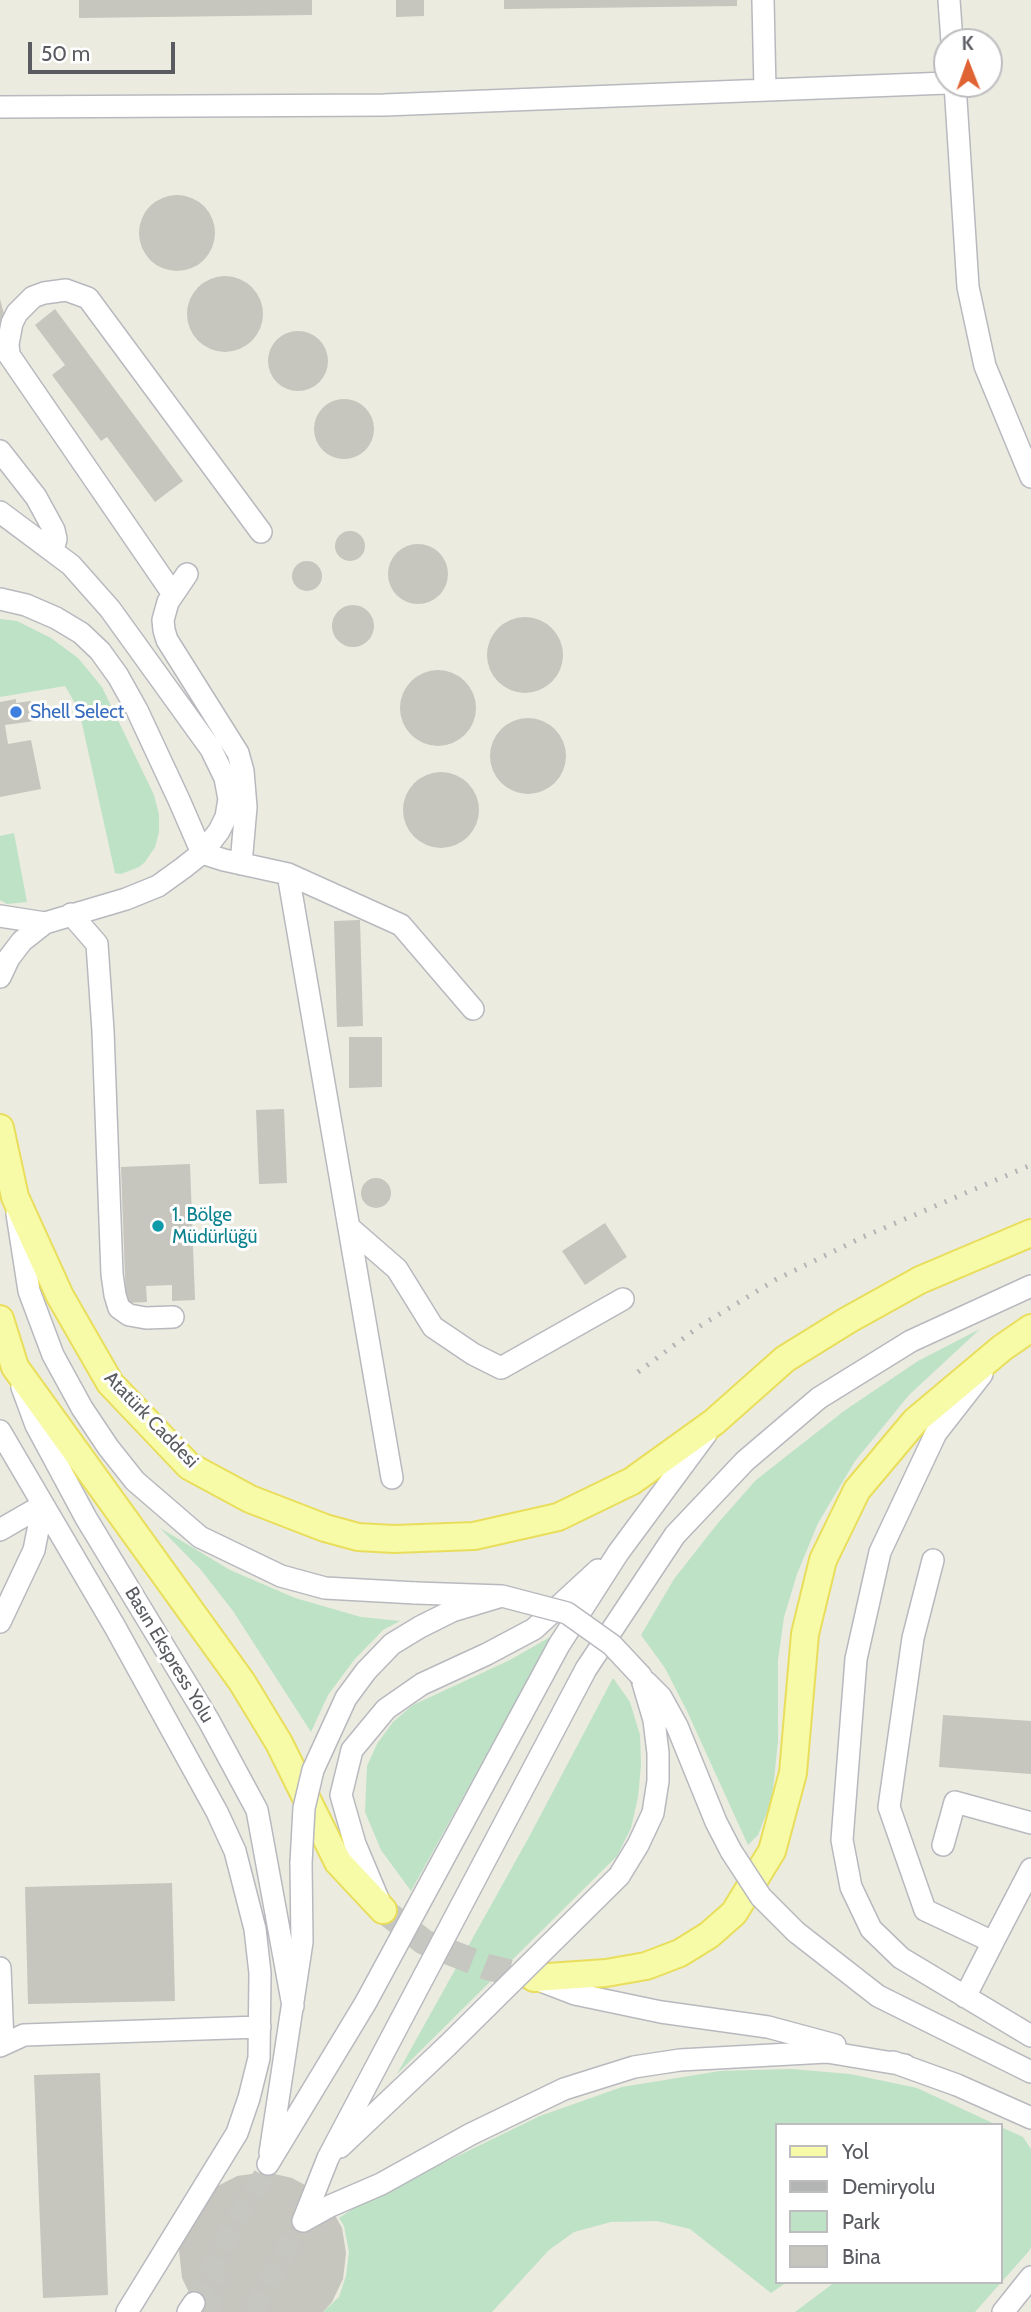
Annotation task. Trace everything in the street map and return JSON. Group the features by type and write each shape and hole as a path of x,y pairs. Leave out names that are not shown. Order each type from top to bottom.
{"main road":[{"name":"Atatürk Caddesi","path":"0,1128 15,1197 60,1296 110,1383 189,1466 250,1499 325,1528 359,1537 394,1539 474,1536 558,1517 632,1481 714,1422 785,1359 848,1320 920,1280 1030,1233"},
{"name":"Basın Ekspress Yolu","path":"0,1319 15,1367"},
{"path":"534,1978 606,1973 646,1966 680,1953 709,1935 734,1913 772,1851 793,1773 805,1634 823,1560 857,1490 915,1421 1002,1348 1031,1328"},
{"path":"15,1367 242,1682 279,1743 338,1862 383,1910"}],"street":[{"path":"763,0 765,90"},
{"path":"950,0 951,28"},
{"path":"0,107 384,105 933,84"},
{"path":"956,98 968,287 985,366 1031,477"},
{"path":"173,594 9,355 12,323 17,313 33,298 44,293 66,290 88,298 261,532"},
{"path":"0,451 36,497 54,530 56,539 53,550"},
{"path":"0,512 53,550 88,582 110,608 211,749 225,778 229,799 226,817 202,853 158,886 127,899 44,923 22,941 9,958 0,977"},
{"path":"187,574 168,602 163,620 167,640 238,753 243,771 246,807 242,864"},
{"path":"0,599 26,605 56,618 81,634 100,651 137,710 202,853"},
{"path":"202,853 288,873 401,925 472,1009"},
{"path":"288,873 392,1478"},
{"path":"71,914 97,944 115,1295 119,1308 129,1315 146,1318 173,1317"},
{"path":"0,916 44,923"},
{"path":"15,1197 29,1291 53,1355 82,1408 135,1481 200,1537 281,1576 325,1588 502,1596 567,1613 612,1645 661,1697 677,1726 716,1822 731,1851 761,1897 796,1932 878,1996 1031,2072"},
{"path":"351,1229 397,1269 433,1326 473,1354 501,1368 623,1299"},
{"path":"905,2065 827,2052 680,2060 634,2067 564,2089 471,2134 381,2185 330,2206 303,2221 328,2158 586,1669 675,1535 745,1461 819,1398 911,1341 1031,1286"},
{"path":"1002,1348 936,1433 880,1552 856,1659 842,1840 851,1887 871,1929 901,1958 1031,2036"},
{"name":"Basın Ekspress Yolu","path":"15,1367 36,1425 86,1518 209,1721 257,1810 293,2006"},
{"path":"502,1596 452,1611 392,1644 366,1671 346,1698 313,1770 304,1808 301,1863 302,1942 267,2168 366,2002 559,1645 618,1553 714,1422"},
{"path":"0,1431 116,1628 217,1812 235,1851 255,1929 260,1973 259,2058 249,2098 236,2133 127,2312"},
{"path":"0,1531 43,1505"},
{"path":"0,1622 33,1550 43,1505"},
{"path":"383,1910 355,1844 341,1795 352,1750 386,1709 422,1684 534,1629 618,1553"},
{"path":"933,1560 913,1638 889,1807 925,1910 993,1942"},
{"path":"328,2158 447,2046 619,1876 638,1846 653,1813 658,1781 654,1720 641,1676"},
{"path":"943,1845 955,1802 1031,1823"},
{"path":"965,1997 1031,1869"},
{"path":"0,1968 2,2045 24,2035 260,2027"},
{"path":"534,1978 575,1994 661,2012 768,2027 905,2065 1031,2118"},
{"path":"1003,2312 1031,2277"}],"green space":[{"path":"0,619 17,621 51,638 78,658 102,687 154,795 159,815 159,832 155,847 139,867 121,874 115,873 79,710 65,686 0,697"},
{"path":"14,833 27,902 7,904 0,900 0,836"},
{"path":"980,1329 909,1395 855,1461 818,1523 797,1574 784,1617 778,1660 778,1741 772,1799 758,1835 748,1845 687,1711 665,1668 641,1635 674,1579 756,1480 844,1411 918,1361"},
{"path":"160,1528 230,1570 295,1598 361,1617 400,1621 383,1630 354,1660 328,1695 311,1732 233,1611 201,1570"},
{"path":"552,1636 411,1891 381,1850 365,1812 367,1766 377,1744 393,1722 413,1705 510,1660"},
{"path":"613,1678 630,1702 640,1735 641,1765 631,1828 617,1856 397,2074 529,1837"},
{"path":"791,2069 850,2074 917,2088 993,2123 776,2123 776,2284 784,2284 771,2293 690,2229 657,2221 611,2222 574,2232 549,2250 492,2312 323,2312 339,2297 346,2276 349,2252 344,2226 339,2218 363,2202 540,2116 622,2087 720,2071"},
{"path":"1003,2128 1023,2137 1031,2149 1029,2251 1003,2280"},
{"path":"832,2284 1000,2284 975,2312 795,2312"}],"building":[{"path":"79,0 312,0 312,15 79,18"},
{"path":"396,0 424,0 424,16 396,17"},
{"path":"504,0 737,0 737,6 504,9"},
{"path":"177,195 191,198 204,206 212,219 215,233 212,247 204,260 191,268 177,271 163,268 150,260 142,247 139,233 142,219 150,206 163,198"},
{"path":"225,276 239,279 252,287 260,300 263,314 260,328 252,341 239,349 225,352 211,349 198,341 190,328 187,314 190,300 198,287 211,279"},
{"path":"0,299 4,314 1,325 0,325"},
{"path":"55,309 183,481 155,502 107,437 101,441 52,375 65,365 35,325"},
{"path":"298,331 319,340 328,361 319,382 298,391 277,382 268,361 277,340"},
{"path":"344,399 365,408 374,429 365,450 344,459 323,450 314,429 323,408"},
{"path":"350,531 361,535 365,546 361,557 350,561 339,557 335,546 339,535"},
{"path":"418,544 439,553 448,574 439,595 418,604 397,595 388,574 397,553"},
{"path":"307,561 318,565 322,576 318,587 307,591 296,587 292,576 296,565"},
{"path":"353,605 368,611 374,626 368,641 353,647 338,641 332,626 338,611"},
{"path":"525,617 539,620 552,628 560,641 563,655 560,669 552,682 539,690 525,693 511,690 498,682 490,669 487,655 490,641 498,628 511,620"},
{"path":"438,670 452,673 465,681 473,694 476,708 473,722 465,735 452,743 438,746 424,743 411,735 403,722 400,708 403,694 411,681 424,673"},
{"path":"16,699 16,703 31,701 34,721 5,725 8,744 31,740 41,789 0,797 0,702"},
{"path":"528,718 542,721 555,729 563,742 566,756 563,770 555,783 542,791 528,794 514,791 501,783 493,770 490,756 493,742 501,729 514,721"},
{"path":"441,772 455,775 468,783 476,796 479,810 476,824 468,837 455,845 441,848 427,845 414,837 406,824 403,810 406,796 414,783 427,775"},
{"path":"360,920 363,1026 337,1027 334,921"},
{"path":"349,1037 382,1037 382,1087 349,1088"},
{"path":"284,1109 287,1183 259,1184 256,1110"},
{"name":"1. Bölge Müdürlüğü","path":"190,1164 195,1300 172,1301 172,1285 146,1286 147,1302 126,1303 121,1167"},
{"path":"376,1178 386,1183 391,1193 386,1203 376,1208 366,1203 361,1193 366,1183"},
{"path":"605,1223 627,1257 585,1285 562,1251"},
{"path":"943,1715 1031,1721 1031,1774 939,1767"},
{"path":"172,1883 175,2001 28,2004 25,1887"},
{"path":"100,2073 108,2295 43,2298 34,2075"},
{"path":"266,2172 292,2178 316,2191 330,2206 342,2228 346,2253 343,2279 332,2302 323,2312 202,2312 194,2303 182,2278 179,2250 184,2227 212,2189 237,2176"}],"tunnel":[{"path":"383,1910 424,1942 487,1967 534,1978"},
{"path":"194,2303 240,2213 266,2172"},
{"path":"253,2312 303,2221"},
{"path":"208,2312 220,2275"}],"railway":[{"path":"638,1372 700,1326 775,1280 863,1237 1031,1165"}],"place":[{"name":"Shell Select","path":"16,712"},
{"name":"1. Bölge Müdürlüğü","path":"158,1226"}]}
